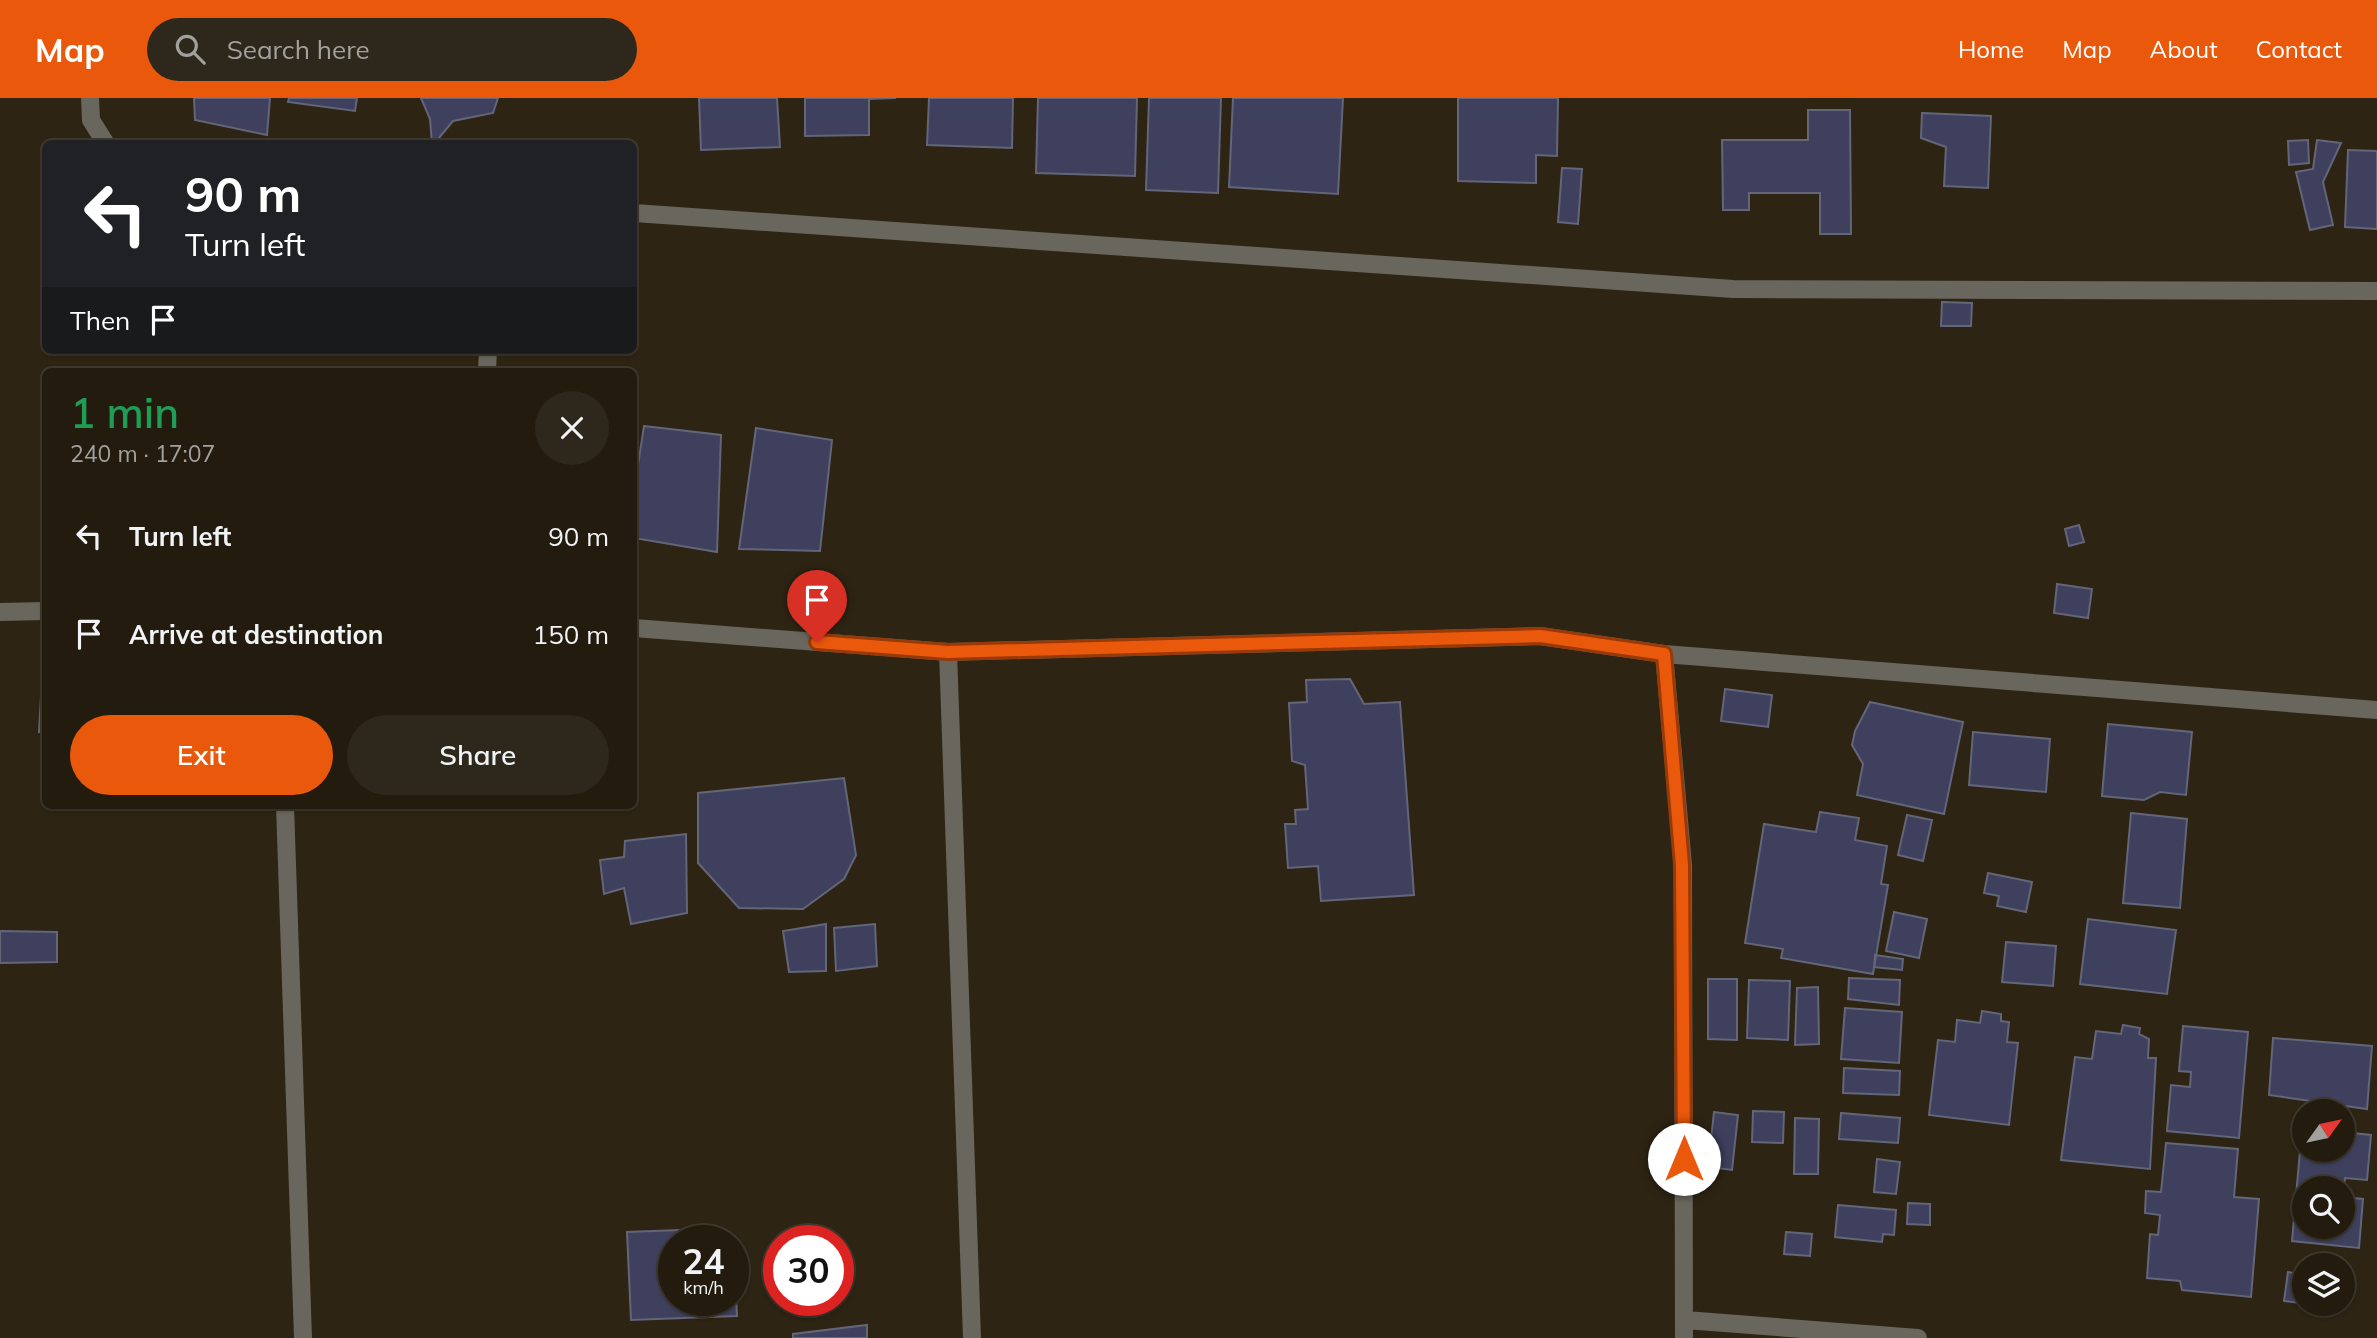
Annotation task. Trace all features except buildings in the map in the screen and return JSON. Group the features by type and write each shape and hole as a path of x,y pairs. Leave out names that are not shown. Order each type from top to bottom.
{"street":[{"path":"90,98 91,120 104,140"},
{"path":"637,213 1733,289 2377,292"},
{"path":"0,612 42,611"},
{"path":"637,628 948,652 1540,636 1664,654 2377,710"},
{"path":"948,652 972,1338"},
{"path":"1664,654 1682,865 1684,1338"},
{"path":"285,809 303,1338"},
{"path":"1685,1320 1918,1338"}],"route":[{"path":"817,642 948,652 1540,636 1664,654 1682,865 1684,1159"}]}
